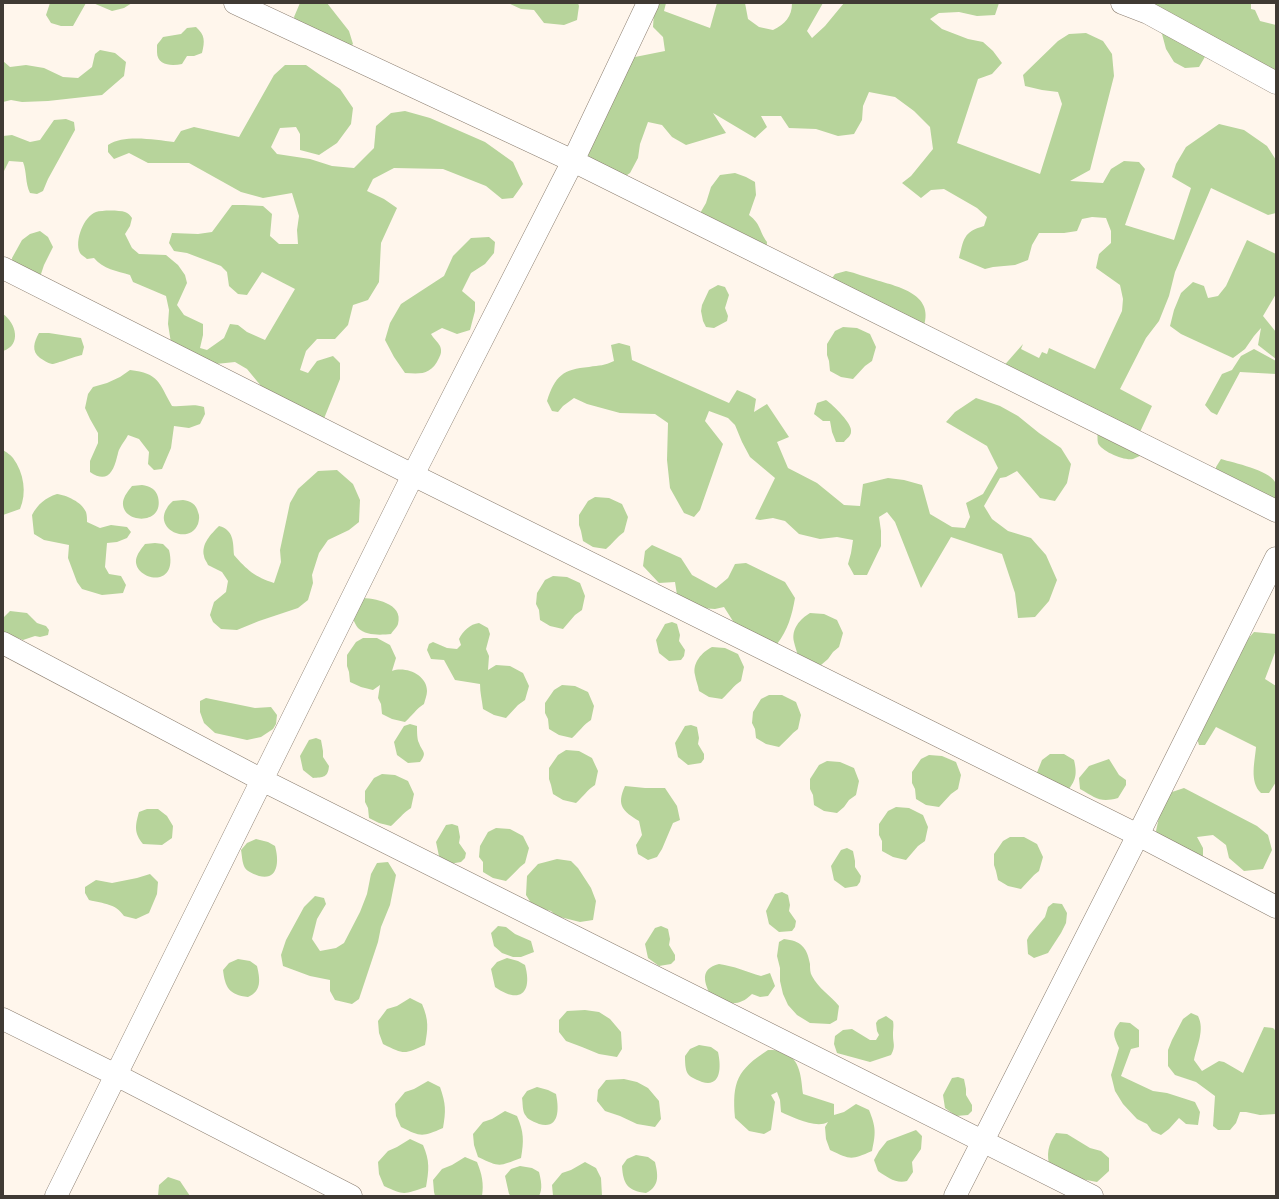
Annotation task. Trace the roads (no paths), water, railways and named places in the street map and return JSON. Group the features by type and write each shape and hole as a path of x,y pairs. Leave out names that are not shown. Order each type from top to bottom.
{"street":[{"path":"235,3 573,161 1276,511"},
{"path":"56,1196 413,476 573,161 648,3"},
{"path":"1122,3 1148,13 1276,83"},
{"path":"3,268 413,476 1138,835 1276,907"},
{"path":"955,1196 1138,835 1276,558"},
{"path":"3,643 262,780 1092,1196"},
{"path":"3,1019 116,1075 351,1196"}]}
